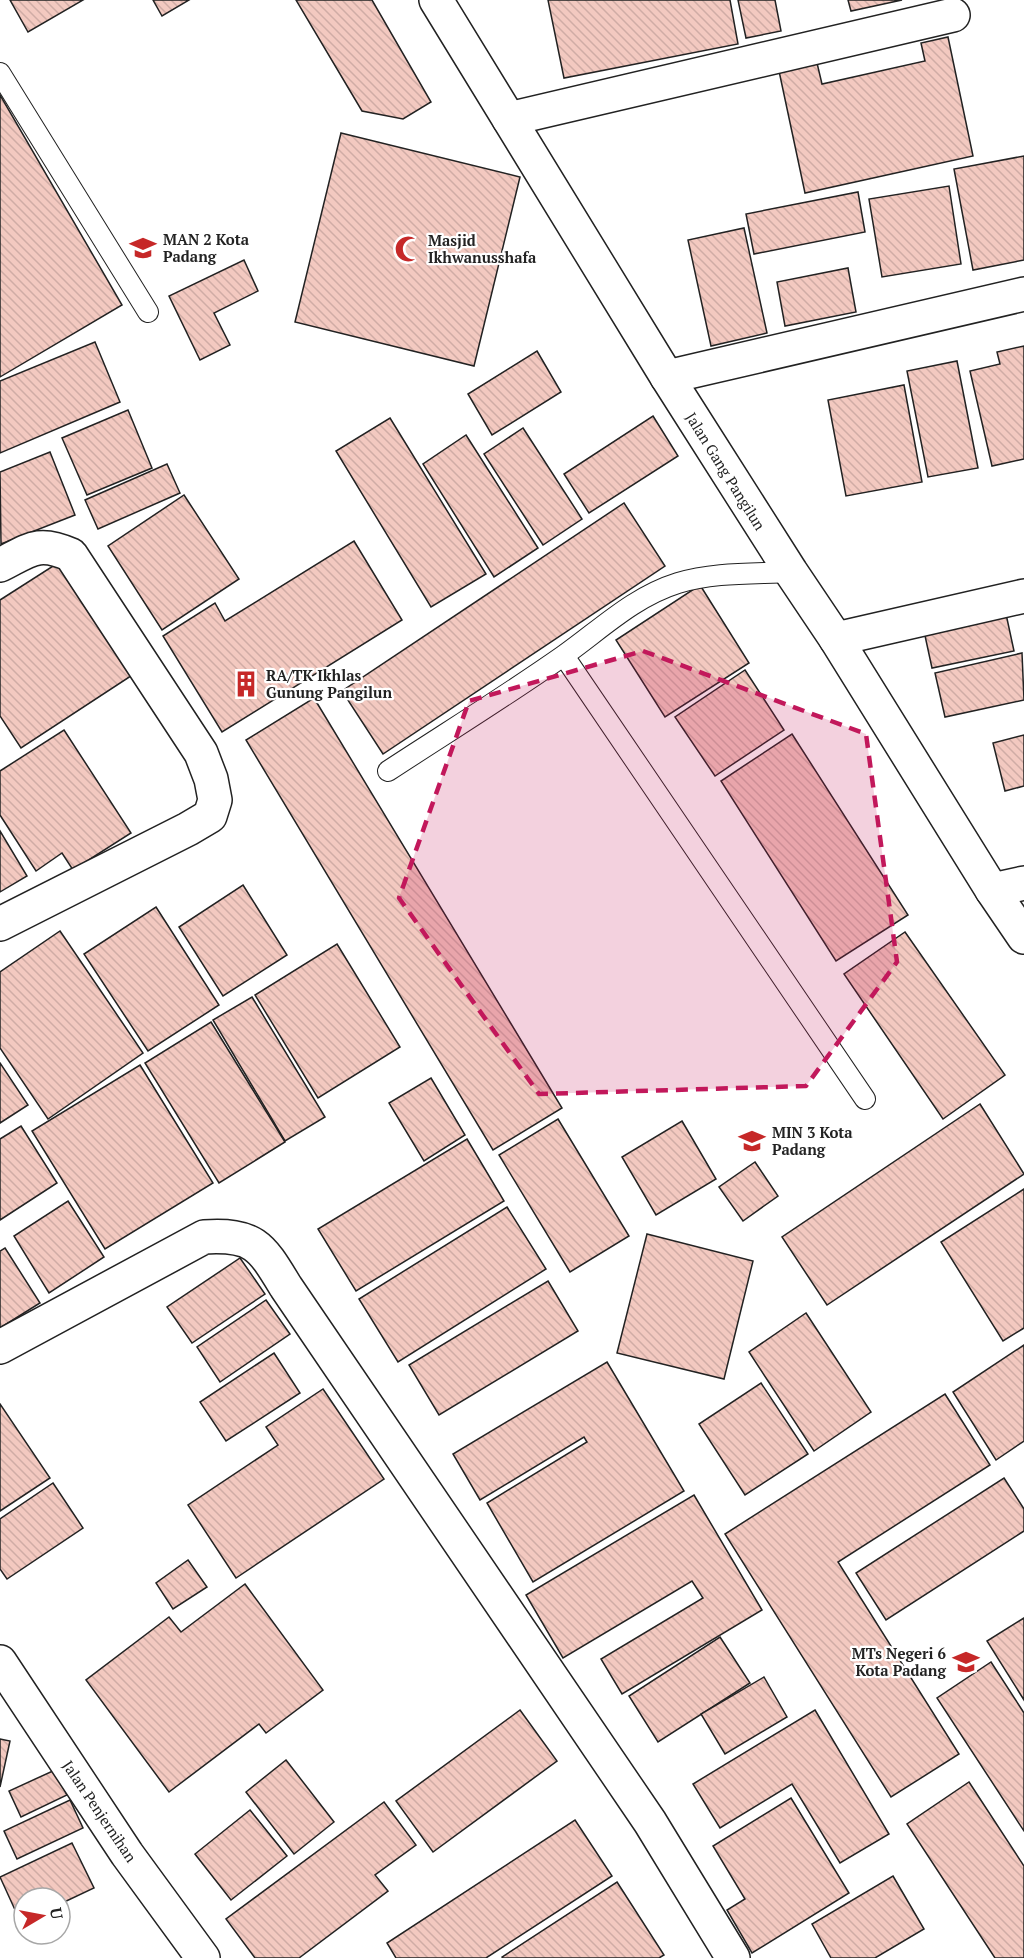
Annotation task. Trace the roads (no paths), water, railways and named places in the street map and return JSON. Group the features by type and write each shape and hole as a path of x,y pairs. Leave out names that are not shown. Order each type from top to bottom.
{"street":[{"name":"Jalan Gang Pangilun","path":"436,0 667,377 1024,937"},
{"path":"509,119 953,15"},
{"path":"667,377 1024,294"},
{"path":"0,565 33,548 46,546 71,555 201,753 211,779 215,800 210,816 188,829 0,924"},
{"path":"836,639 1024,596"},
{"path":"992,890 1024,883"},
{"path":"0,1347 204,1237 230,1235 247,1240 267,1256 650,1822 734,1958"},
{"name":"Jalan Penjernihan","path":"0,1662 127,1854 203,1958"}],"lane":[{"path":"0,74 148,312"},
{"path":"388,771 564,656 625,609 655,592 679,583 711,577 791,572"},
{"path":"564,656 865,1099"}],"place":[{"name":"MAN 2 Kota Padang","path":"143,248"},
{"name":"Masjid Ikhwanusshafa","path":"408,249"},
{"name":"RA/TK Ikhlas Gunung Pangilun","path":"246,684"},
{"name":"MIN 3 Kota Padang","path":"752,1141"},
{"name":"MTs Negeri 6 Kota Padang","path":"966,1662"}]}
